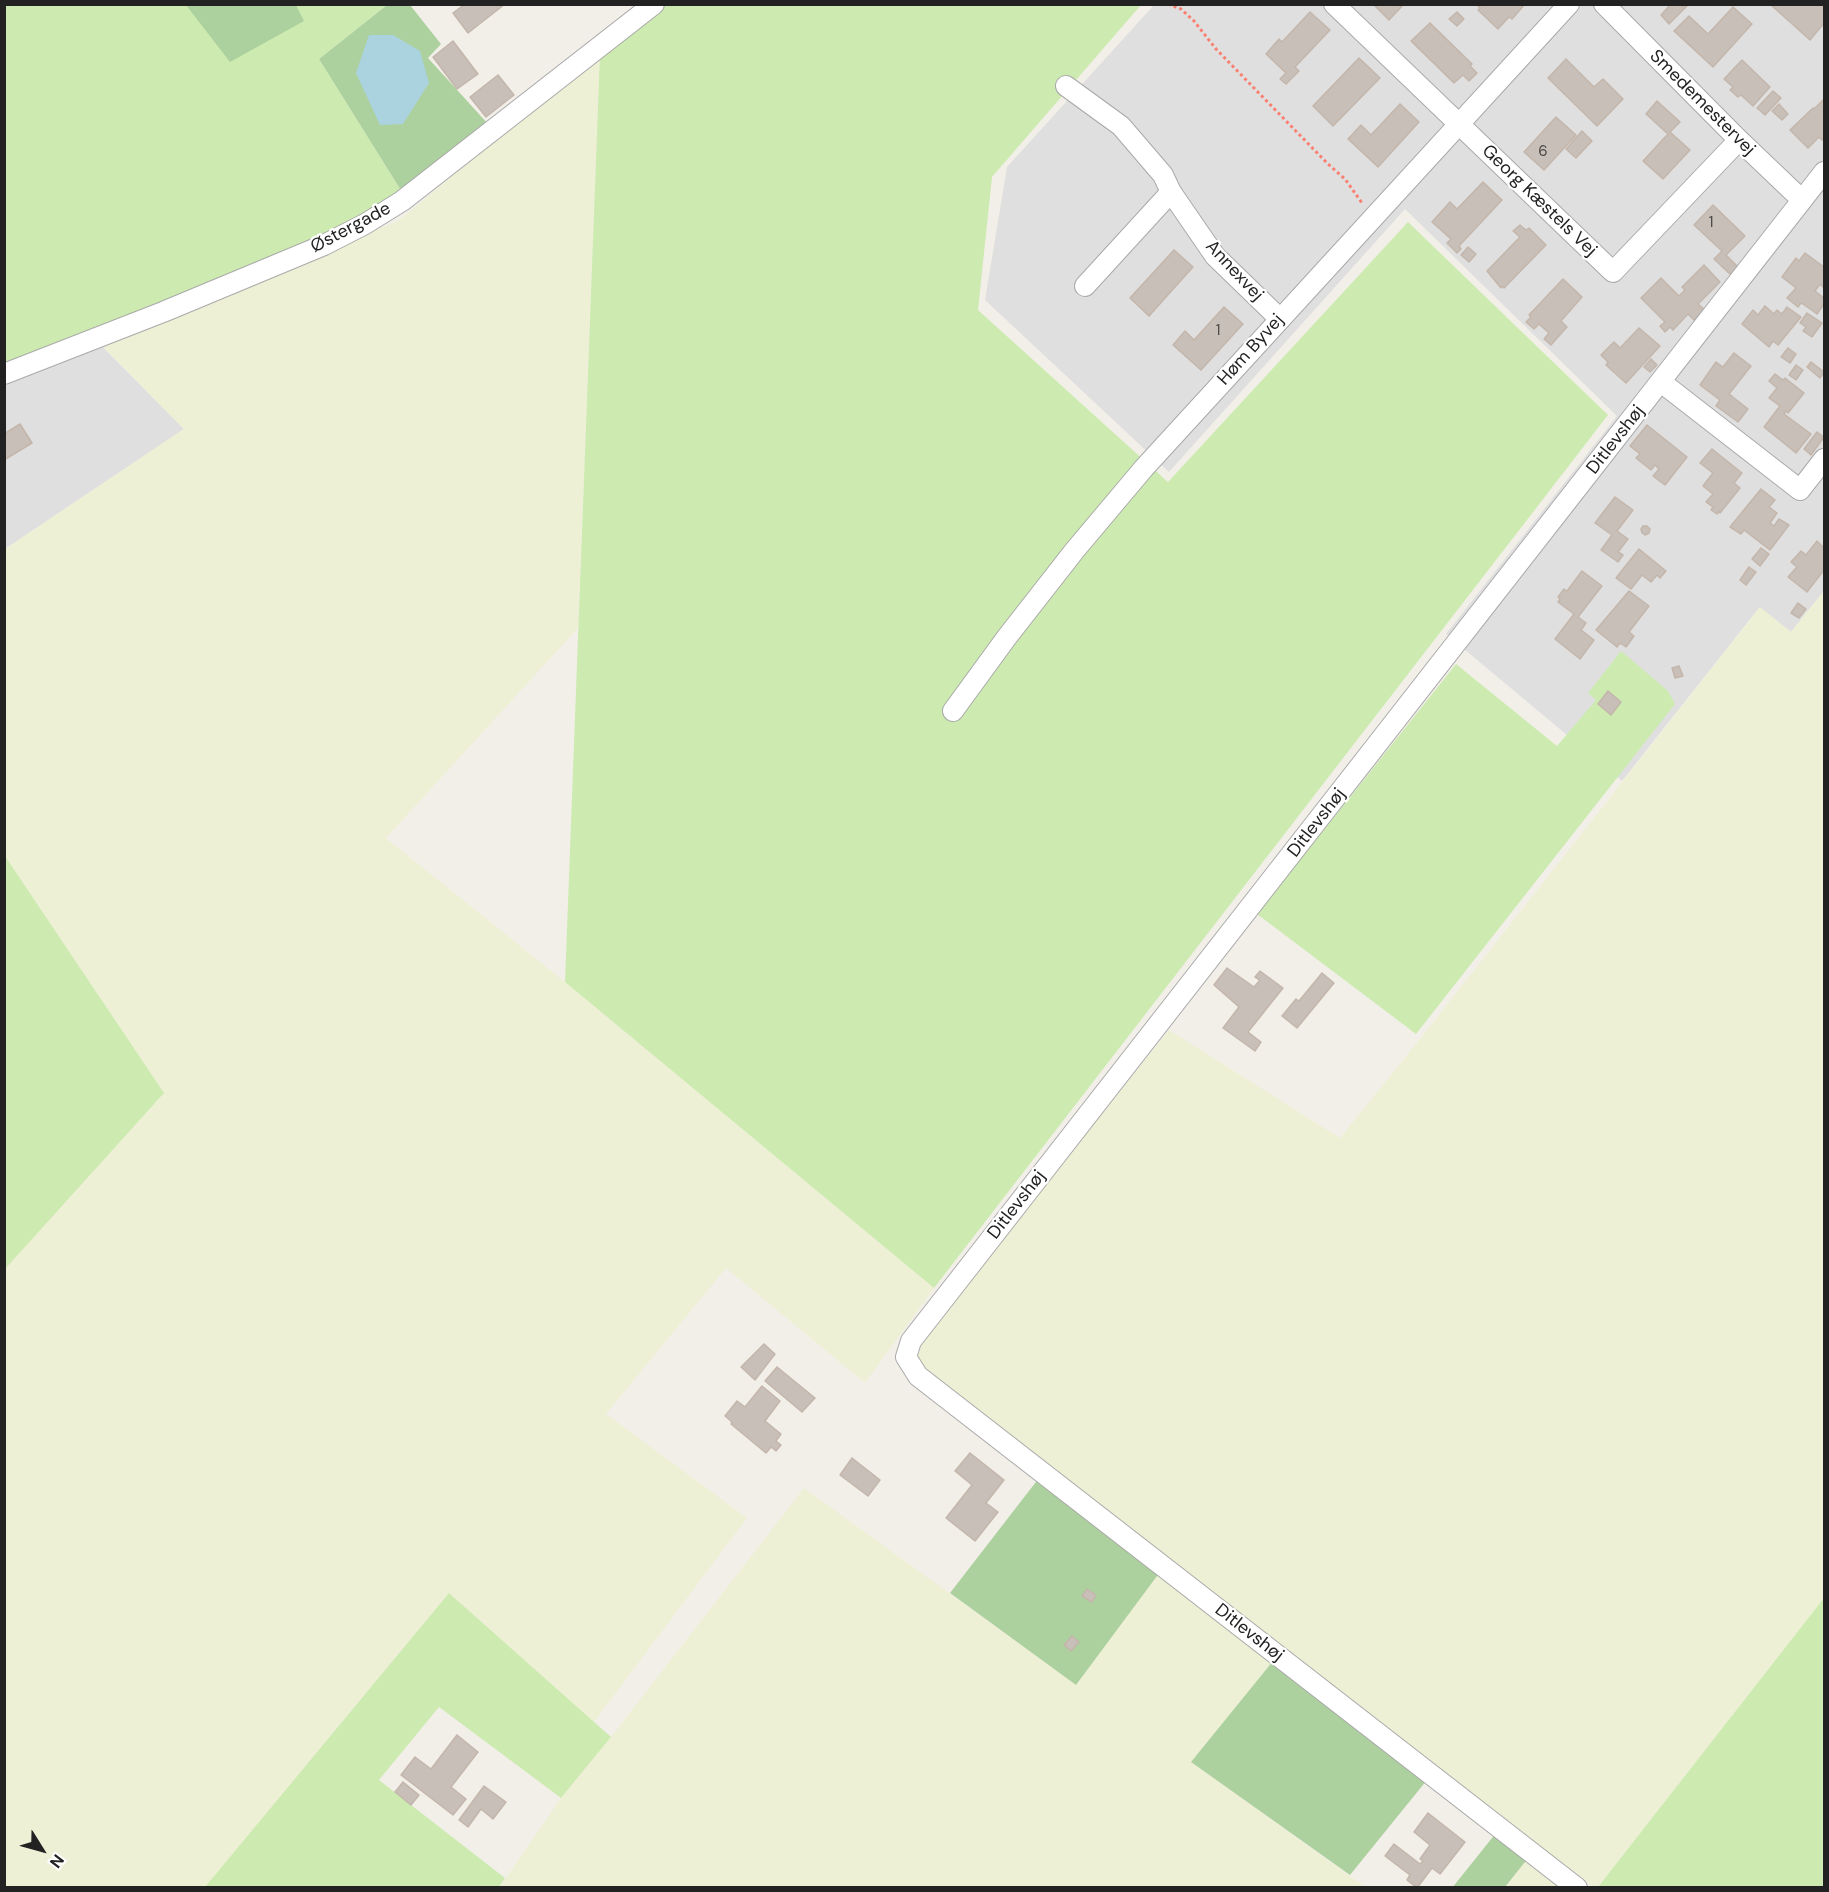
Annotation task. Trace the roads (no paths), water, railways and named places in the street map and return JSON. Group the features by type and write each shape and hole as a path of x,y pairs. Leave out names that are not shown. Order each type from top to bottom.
{"street":[{"name":"Østergade","path":"4,374 163,312 302,254 365,224 402,201 654,4"},
{"name":"Georg Kæstels Vej","path":"1334,4 1613,272 1739,140"},
{"name":"Høm Byvej","path":"953,711 1006,637 1144,468 1569,4"},
{"name":"Smedemestervej","path":"1604,4 1802,200"},
{"name":"Annexvej","path":"1066,86 1121,126 1162,175 1215,256 1279,318"},
{"name":"Ditlevshøj","path":"1577,1887 918,1376 906,1357 910,1341 1824,172"},
{"path":"1085,286 1171,192"},
{"path":"1661,382 1800,490 1824,459"}],"water":[{"path":"369,35 393,35 420,51 429,83 403,124 380,125 356,73"}]}
